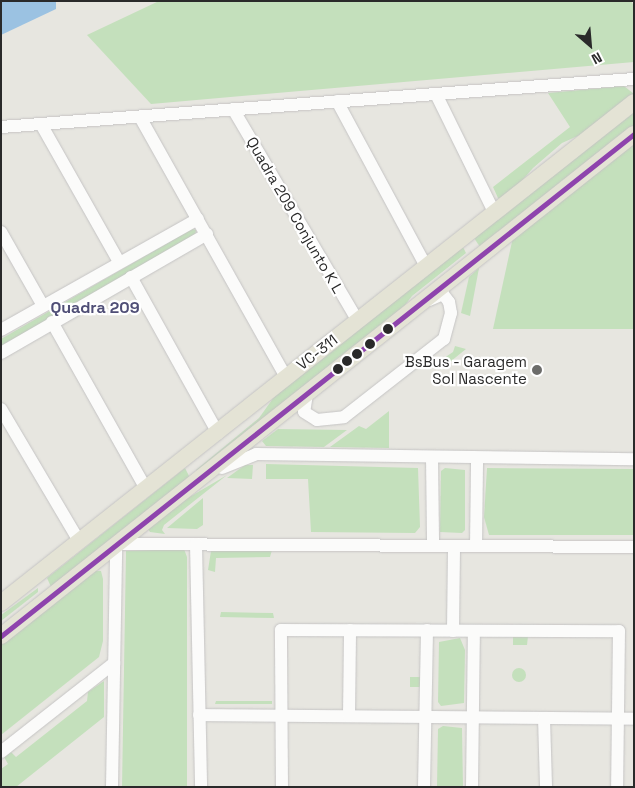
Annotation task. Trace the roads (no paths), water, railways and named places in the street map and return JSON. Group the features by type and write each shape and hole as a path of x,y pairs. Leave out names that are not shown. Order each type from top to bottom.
{"main road":[{"name":"VC-311","path":"3,597 28,584 79,541 213,437 634,102"},
{"name":"VC-311","path":"1,636 634,134"},
{"path":"455,276 472,251 468,242 456,242"},
{"path":"201,478 192,475 190,463 213,437"},
{"path":"1,632 41,600 42,584 28,584"}],"street":[{"path":"1,126 634,79"},
{"path":"436,94 494,212"},
{"path":"337,101 426,266"},
{"name":"Quadra 209 Conjunto K L","path":"233,109 358,321"},
{"path":"140,117 286,377"},
{"path":"41,124 119,262"},
{"path":"1,330 198,219"},
{"path":"1,232 43,306"},
{"path":"1,352 207,234"},
{"path":"131,277 213,437"},
{"path":"307,394 304,412 317,420 344,417 444,339 451,313 449,302 443,294 422,303"},
{"path":"52,322 146,489"},
{"path":"1,409 79,541"},
{"path":"255,435 251,446 256,454"},
{"path":"185,491 234,461 256,454 634,459"},
{"path":"432,457 433,546"},
{"path":"476,546 477,458"},
{"path":"142,525 142,533 154,543"},
{"path":"112,787 117,545 154,543 634,547"},
{"path":"196,544 200,787"},
{"path":"453,631 454,546"},
{"path":"282,787 281,630 618,631 617,787"},
{"path":"349,716 350,630"},
{"path":"424,787 427,630"},
{"path":"472,787 474,631"},
{"path":"1,752 114,663"},
{"path":"199,715 634,718"},
{"path":"544,718 546,787"}],"water":[{"path":"1,1 56,1 56,9 1,35"}],"place":[{"name":"BsBus - Garagem Sol Nascente","path":"537,370"}],"district":[{"name":"Quadra 209","path":"95,308"}]}
